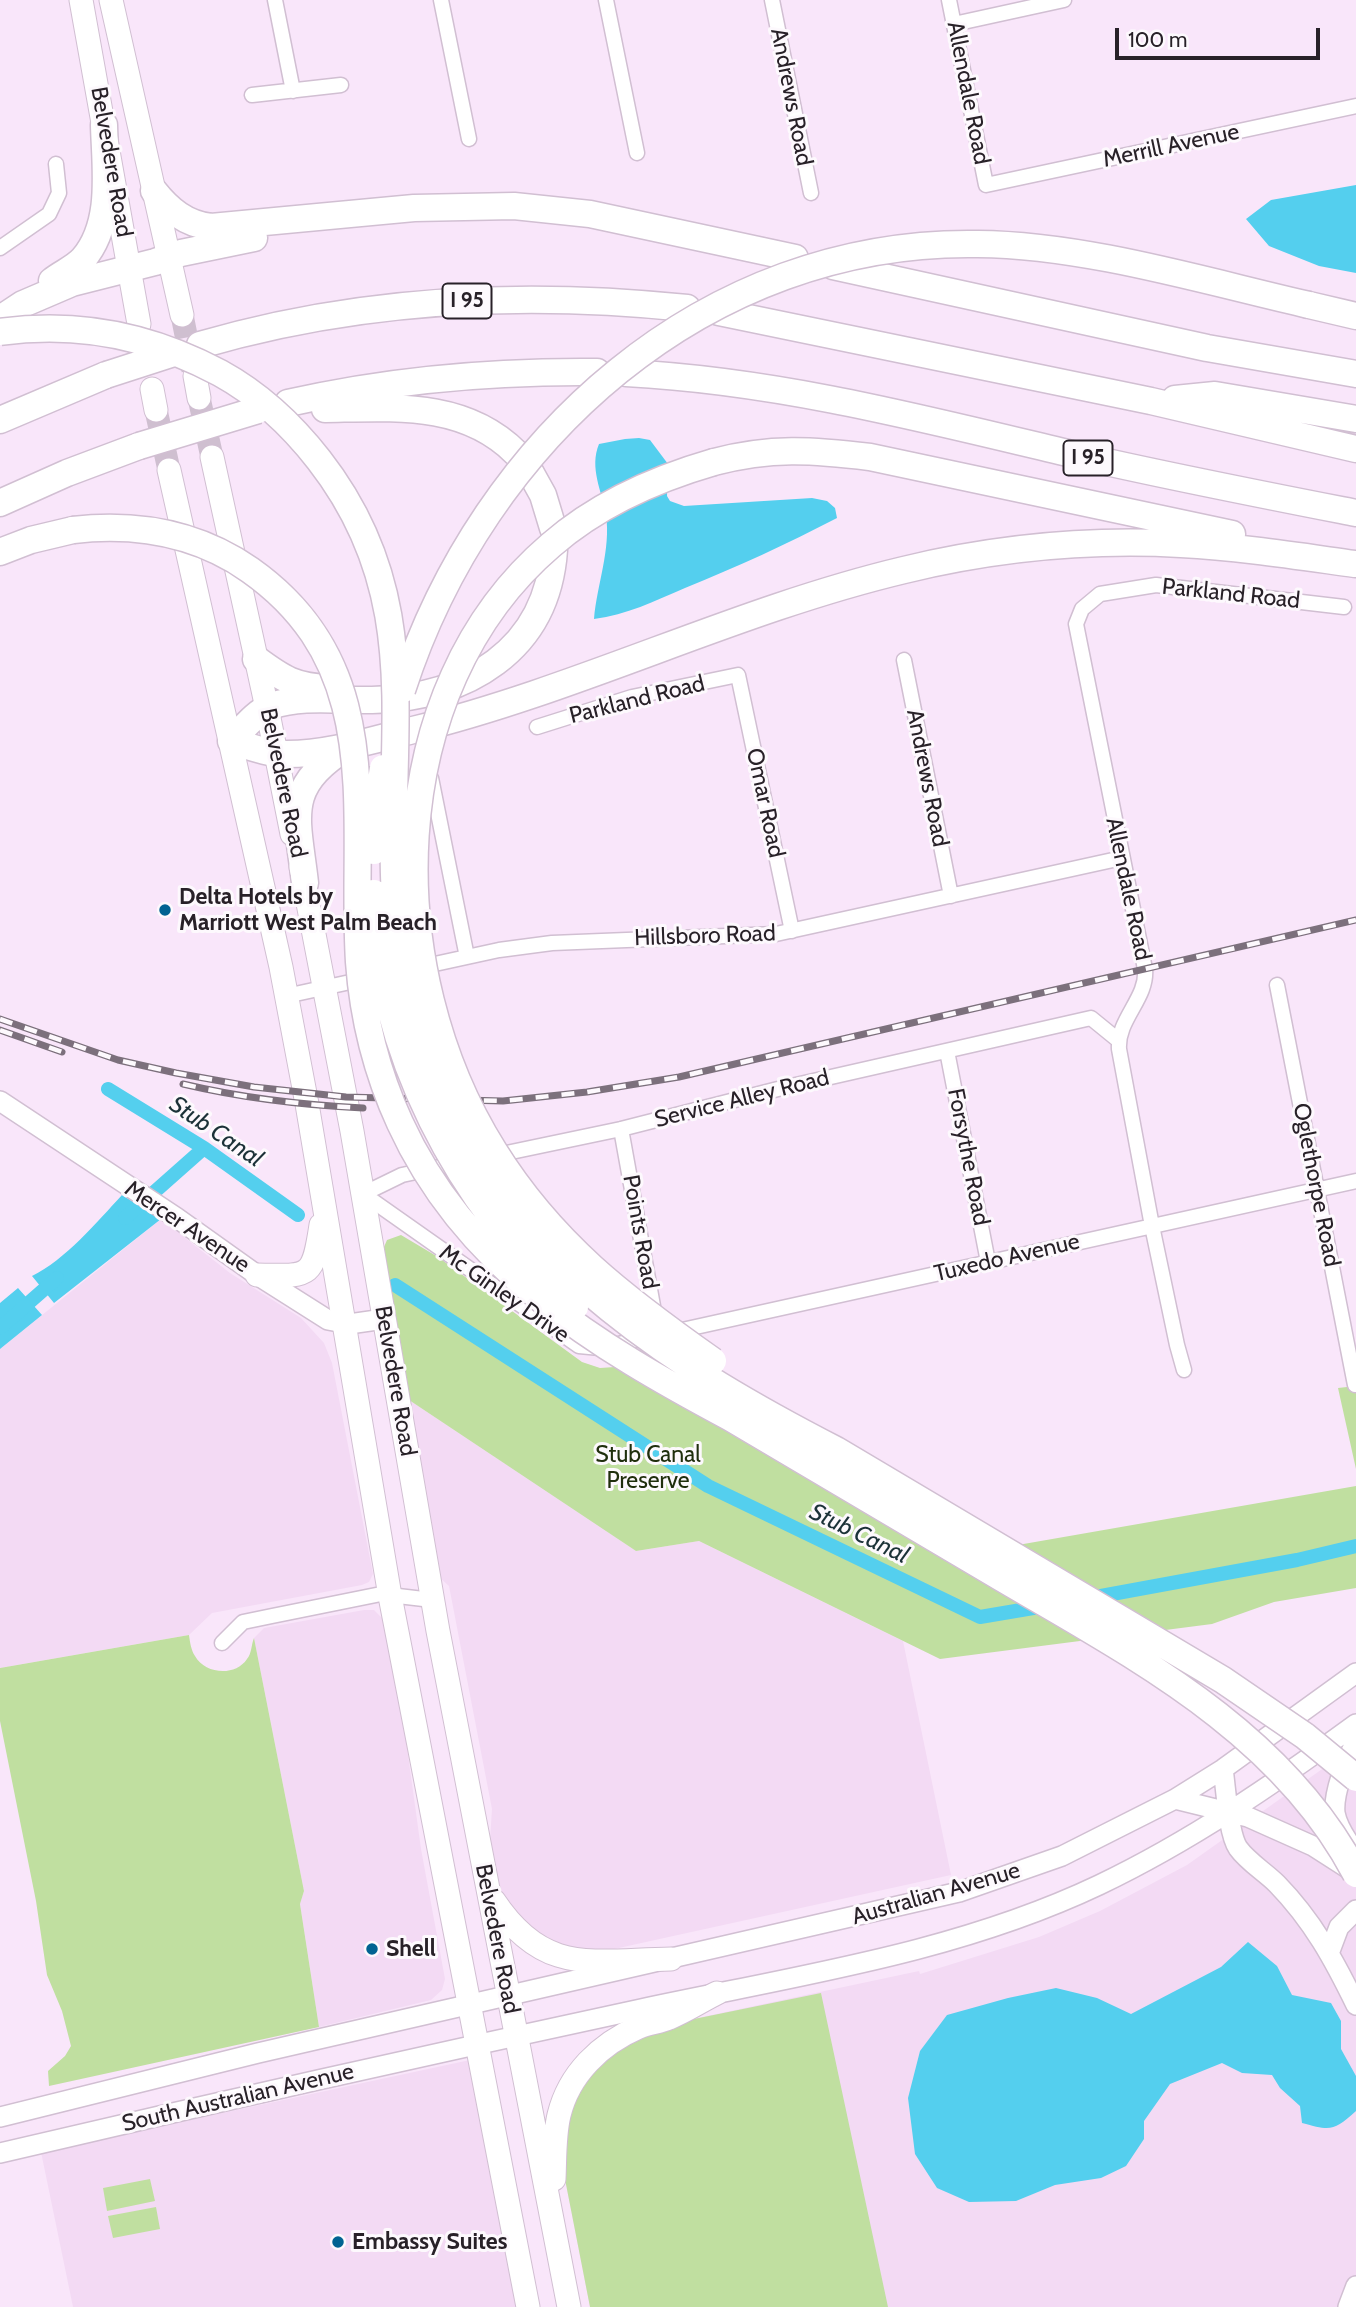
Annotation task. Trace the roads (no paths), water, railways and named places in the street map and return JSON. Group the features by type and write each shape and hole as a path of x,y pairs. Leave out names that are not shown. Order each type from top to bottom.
{"highway":[{"path":"0,319 83,258 98,234 105,203 104,125"},
{"path":"154,191 176,214 193,223 211,227 303,217 466,206 552,209 620,219 795,258"},
{"path":"23,304 72,283 170,257 366,214"},
{"path":"731,1418 589,1320 516,1249 477,1199 441,1140 407,1061 389,999 378,941 374,883 375,819 384,758 402,691 422,633 442,589 471,537 509,481 545,438 611,377 667,335 723,304 800,271 859,255 917,245 1006,244 1039,247 1105,259 1356,316"},
{"path":"833,266 1207,348 1356,374"},
{"name":"I 95","path":"200,345 320,318 473,301 584,300 687,308"},
{"path":"719,312 1152,401 1356,449"},
{"path":"0,332 49,328 92,330 139,339 188,357 236,382 265,402 293,430 341,490 365,537 387,604 396,681 394,869 400,949 411,1002 435,1080 456,1128 481,1171 510,1211 543,1249 580,1286 631,1326 687,1364 1223,1680 1305,1736 1356,1778"},
{"path":"0,420 106,374 171,354"},
{"path":"0,503 67,473 139,446 275,409 371,388 444,379 523,373 597,372"},
{"name":"I 95","path":"626,373 710,379 821,396 1133,468 1356,513"},
{"path":"1152,401 1215,395 1356,419"},
{"path":"230,741 267,708 278,704 385,700 422,695 472,678 499,660 532,622 544,599 552,573 554,539 543,495 522,461 497,436 478,425 431,410 275,409"},
{"path":"836,1450 598,1275 532,1206 493,1150 462,1091 432,1003 420,944 415,882 421,791 432,738 443,702 468,647 512,583 549,546 609,505 652,483 714,461 777,450 820,451 870,457 1268,542 1355,564"},
{"path":"0,552 32,540 73,530 129,528 189,539 242,565 276,590 303,619 334,669 351,723 356,760 358,936 362,990 381,1072 412,1148 464,1226 493,1258 536,1296 613,1350 1120,1648 1202,1702 1249,1740 1292,1782 1336,1840 1356,1874"},
{"path":"230,741 275,753 296,753 351,745 446,722 504,705 834,588 904,569 968,556 1060,545 1151,543 1266,551 1355,564"},
{"path":"256,659 282,679 304,687 384,690 422,695"},
{"path":"305,883 298,816 301,792 308,778 324,762 351,745"}],"main road":[{"name":"Belvedere Road","path":"81,0 139,324"},
{"name":"Belvedere Road","path":"111,0 182,315"},
{"name":"Belvedere Road","path":"212,457 267,708 288,818 305,883 363,1194 432,1600 569,2307"},
{"name":"Belvedere Road","path":"169,470 286,996 390,1596 528,2307"},
{"name":"Mercer Avenue","path":"0,1101 177,1218 257,1275 328,1320 344,1324"},
{"path":"257,1275 295,1275 310,1269 316,1255 324,1208"},
{"path":"344,1324 384,1319"},
{"name":"Australian Avenue","path":"469,2004 959,1892 1062,1856 1175,1799 1223,1769 1356,1673"},
{"name":"Australian Avenue","path":"477,2045 888,1957 1033,1912 1099,1885 1194,1835 1230,1813 1356,1724"},
{"path":"1356,1743 1351,1750 1339,1787 1335,1811 1342,1831 1356,1853"},
{"path":"1223,1769 1232,1834 1237,1847 1277,1884 1308,1920 1330,1951 1356,2006"},
{"path":"1175,1799 1248,1817 1313,1846 1356,1874"},
{"path":"488,1892 522,1936 553,1954 580,1960 671,1959"},
{"path":"1330,1951 1339,1927 1356,1910"},
{"path":"552,2221 557,2126 575,2079 590,2060 618,2038 645,2025 668,2019 717,1993"},
{"name":"South Australian Avenue","path":"0,2117 469,2004"},
{"name":"South Australian Avenue","path":"0,2153 477,2045"},
{"path":"1348,2307 1356,2286"}],"street":[{"path":"275,0 293,90"},
{"path":"441,0 469,139"},
{"path":"606,0 637,153"},
{"name":"Andrews Road","path":"772,0 811,193"},
{"name":"Allendale Road","path":"949,0 986,185"},
{"path":"954,24 1064,0"},
{"path":"252,95 341,85"},
{"name":"Merrill Avenue","path":"986,185 1356,106"},
{"path":"0,248 49,214 59,193 56,164"},
{"name":"Parkland Road","path":"1082,609 1100,594 1156,585 1345,607"},
{"name":"Allendale Road","path":"1082,609 1076,624 1146,978 1123,1023 1118,1040 1120,1060 1152,1226 1184,1370"},
{"name":"Andrews Road","path":"904,660 951,896"},
{"name":"Parkland Road","path":"537,727 632,697 738,675"},
{"name":"Omar Road","path":"738,675 792,931"},
{"path":"430,773 467,957"},
{"name":"Hillsboro Road","path":"286,996 467,957 552,943 776,934 1122,858"},
{"name":"Oglethorpe Road","path":"1277,985 1354,1385"},
{"name":"Service Alley Road","path":"363,1194 409,1173 621,1129 778,1089 1091,1018 1118,1040"},
{"name":"Forsythe Road","path":"947,1051 988,1262"},
{"name":"Points Road","path":"621,1129 659,1335"},
{"name":"Tuxedo Avenue","path":"659,1335 1356,1181"},
{"name":"Mc Ginley Drive","path":"363,1194 579,1346 600,1348 659,1335"},
{"path":"222,1643 243,1622 381,1594 432,1600"}],"water":[{"path":"1356,185 1356,273 1319,266 1269,246 1246,219 1271,200"},
{"path":"639,438 650,440 668,464 667,496 670,501 684,506 812,498 827,501 835,508 837,518 724,572 629,611 594,619 607,541 606,515 597,480 596,453 599,444"},
{"path":"122,1195 161,1219 54,1303 32,1276 68,1250"},
{"path":"18,1288 42,1315 0,1349 0,1303"},
{"path":"1248,1942 1277,1966 1292,1995 1331,2003 1341,2021 1341,2049 1356,2076 1356,2111 1349,2118 1332,2128 1302,2123 1300,2106 1280,2088 1272,2075 1242,2073 1222,2063 1170,2084 1144,2121 1144,2139 1126,2166 1101,2178 1055,2185 1016,2201 969,2202 937,2188 915,2154 908,2098 920,2051 947,2015 1056,1988 1097,1998 1131,2014 1221,1967"}],"waterway":[{"name":"Stub Canal","path":"108,1089 204,1148 298,1215"},
{"path":"125,1218 204,1148"},
{"path":"0,1328 57,1278"},
{"name":"Stub Canal","path":"395,1285 708,1486 980,1617 1045,1606"},
{"name":"Stub Canal","path":"1090,1598 1297,1560 1356,1546"}],"tunnel":[{"path":"182,315 193,370"},
{"path":"199,398 212,457"},
{"path":"156,410 169,470"}],"railway":[{"path":"0,1019 118,1060 254,1087 346,1097 503,1101 587,1092 679,1077 1356,920"},
{"path":"0,1030 62,1052"},
{"path":"183,1084 273,1100 363,1108"}],"place":[{"name":"Delta Hotels by Marriott West Palm Beach","path":"165,910"},
{"name":"Shell","path":"372,1949"},
{"name":"Embassy Suites","path":"338,2242"}],"park label":[{"name":"Stub Canal Preserve","path":"648,1468"}]}
